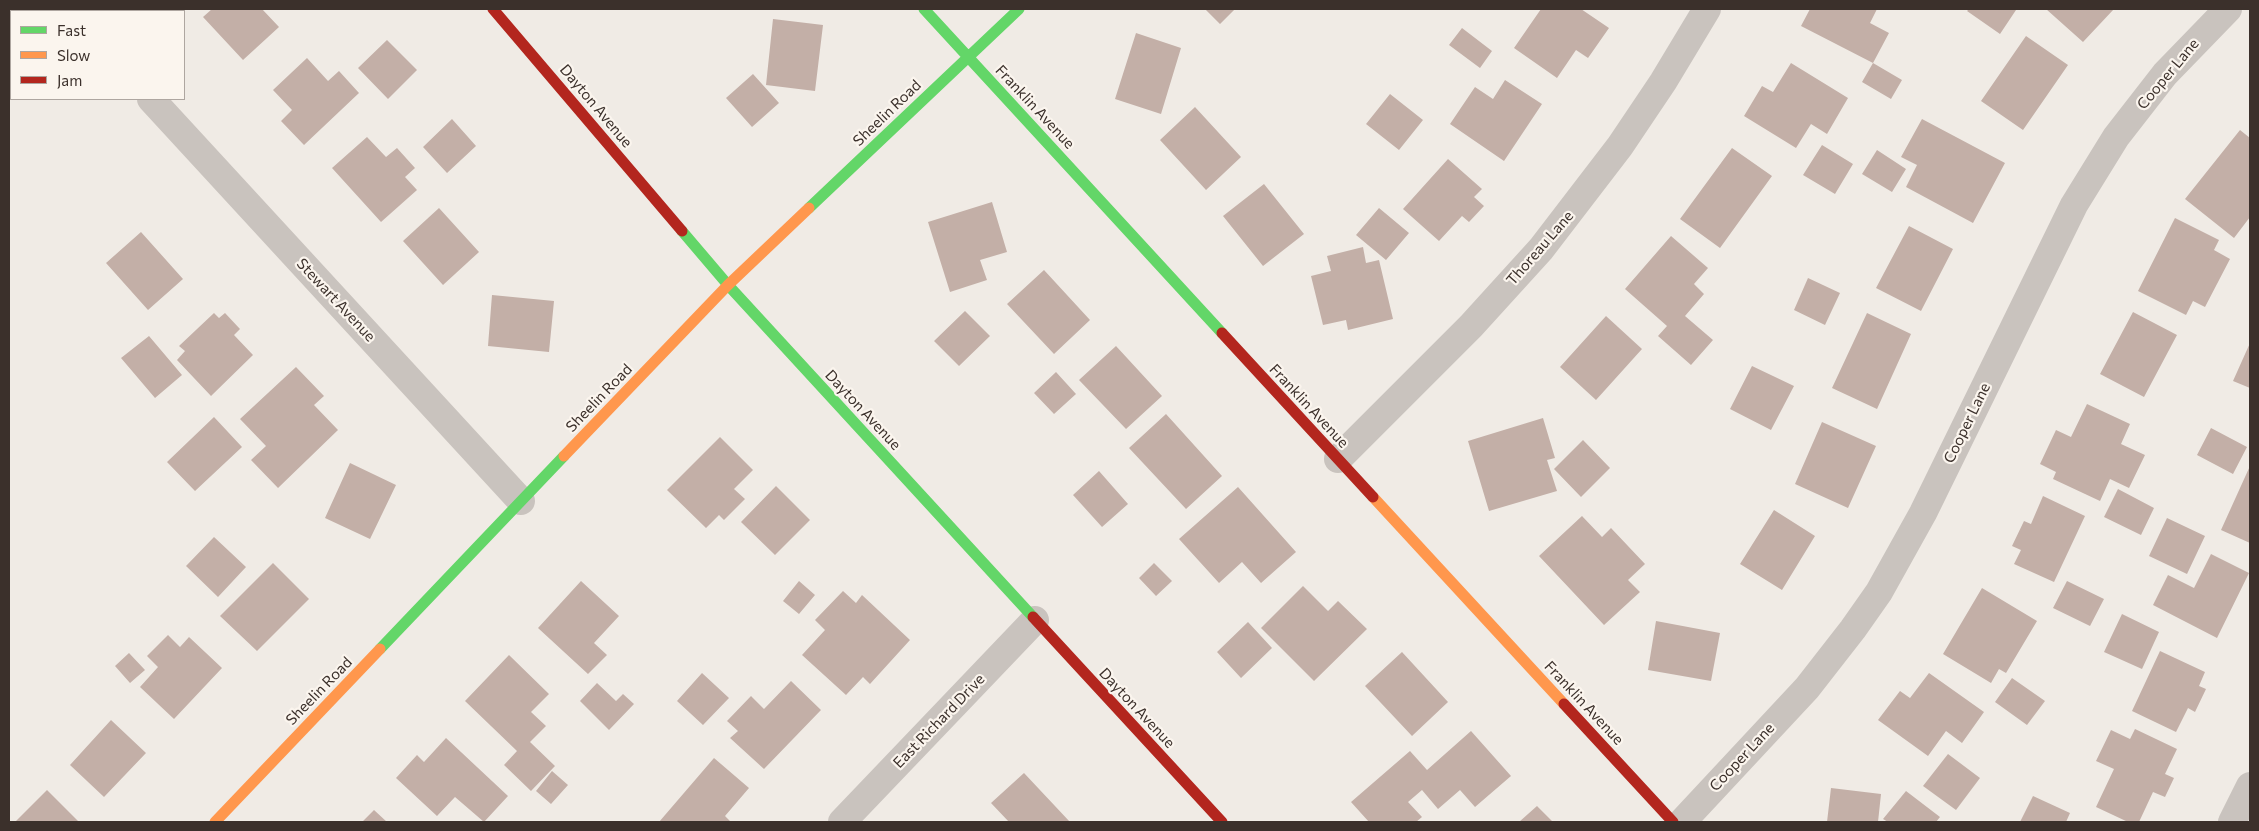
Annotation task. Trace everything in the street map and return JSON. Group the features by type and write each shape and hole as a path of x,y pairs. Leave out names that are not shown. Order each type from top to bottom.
{"street":[{"name":"Dayton Avenue","path":"492,9 518,36 728,285 1222,822"},
{"name":"Franklin Avenue","path":"924,9 1673,822"},
{"name":"Sheelin Road","path":"215,822 728,285 1019,9"},
{"name":"Thoreau Lane","path":"1338,458 1471,326 1558,229 1620,146 1663,82 1707,9"},
{"name":"Cooper Lane","path":"1682,822 1807,688 1874,599 1923,513 2074,206 2116,137 2165,74 2228,9"},
{"name":"Stewart Avenue","path":"152,100 521,501"},
{"name":"East Richard Drive","path":"842,822 1035,620"},
{"path":"2232,822 2250,786"}],"building":[{"path":"212,9 262,9 279,27 243,60 203,17"},
{"path":"1205,9 1235,9 1220,24"},
{"path":"1541,9 1581,9 1609,28 1588,58 1576,50 1557,78 1514,48"},
{"path":"1810,9 1877,9 1870,23 1889,33 1873,63 1801,26"},
{"path":"1969,9 2016,10 2000,34 1967,11"},
{"path":"2046,9 2114,9 2083,42"},
{"path":"773,19 823,25 815,91 766,85"},
{"path":"1462,28 1492,51 1480,68 1449,45"},
{"path":"1136,33 1181,48 1161,114 1115,99"},
{"path":"2026,36 2068,65 2023,130 1981,101"},
{"path":"387,40 417,70 388,99 358,68"},
{"path":"307,58 328,81 339,71 359,93 304,145 281,121 292,110 273,90"},
{"path":"1791,63 1848,98 1827,134 1811,124 1796,148 1744,116 1762,86 1773,92"},
{"path":"1873,63 1902,80 1891,99 1862,82"},
{"path":"753,74 779,103 752,127 726,98"},
{"path":"1505,80 1542,104 1504,161 1450,124 1475,87 1493,99"},
{"path":"1390,94 1423,120 1399,150 1366,124"},
{"path":"1195,107 1241,157 1206,190 1160,140"},
{"path":"452,119 476,146 447,173 423,147"},
{"path":"1922,119 2005,163 1973,223 1906,187 1917,165 1901,157"},
{"path":"2240,130 2250,138 2250,217 2234,238 2185,199"},
{"path":"367,137 386,157 397,148 415,168 405,177 417,190 381,222 332,168"},
{"path":"1822,145 1853,164 1835,194 1803,175"},
{"path":"1732,148 1772,176 1720,248 1680,219"},
{"path":"1877,150 1906,169 1892,192 1862,174"},
{"path":"1448,159 1482,189 1474,197 1484,206 1469,222 1462,216 1439,241 1403,209"},
{"path":"1264,184 1304,234 1263,266 1223,216"},
{"path":"992,202 1007,252 980,260 987,280 950,292 928,222"},
{"path":"439,208 479,252 443,285 403,241"},
{"path":"1379,208 1409,233 1386,260 1356,235"},
{"path":"2175,218 2219,240 2214,250 2230,259 2205,307 2193,301 2186,315 2138,291"},
{"path":"1909,226 1953,249 1921,311 1876,288"},
{"path":"141,232 183,279 148,310 106,263"},
{"path":"1671,236 1708,268 1694,284 1704,294 1685,316 1713,340 1691,365 1658,336 1667,326 1625,289"},
{"path":"1363,247 1366,263 1379,260 1393,319 1348,330 1346,320 1323,325 1311,276 1331,271 1327,256"},
{"path":"1044,270 1090,320 1054,354 1007,304"},
{"path":"1808,278 1840,293 1825,325 1794,310"},
{"path":"492,295 554,301 549,352 488,346"},
{"path":"965,311 990,336 959,366 934,341"},
{"path":"2133,312 2177,335 2144,397 2100,374"},
{"path":"214,313 219,318 225,313 240,329 234,335 253,355 211,396 177,360 185,351 179,346"},
{"path":"1867,313 1911,334 1877,409 1832,388"},
{"path":"1606,316 1642,349 1596,400 1560,367"},
{"path":"149,336 182,375 155,398 121,358"},
{"path":"2250,343 2250,388 2233,381"},
{"path":"1116,346 1162,396 1126,429 1079,380"},
{"path":"1752,366 1794,386 1771,430 1730,409"},
{"path":"296,367 324,396 314,405 338,430 278,488 251,460 266,446 240,419"},
{"path":"1056,372 1076,394 1054,414 1034,393"},
{"path":"2087,404 2130,424 2121,444 2145,455 2129,488 2110,479 2100,501 2053,479 2056,472 2040,464 2056,430 2071,437"},
{"path":"1166,414 1222,476 1186,509 1129,448"},
{"path":"214,417 242,447 195,491 167,462"},
{"path":"1543,418 1555,458 1547,460 1557,491 1489,511 1468,441"},
{"path":"1822,422 1876,446 1848,508 1795,484"},
{"path":"2211,428 2247,447 2233,474 2197,455"},
{"path":"720,437 753,470 734,489 745,499 724,520 719,515 706,528 667,490"},
{"path":"1583,440 1610,468 1581,497 1554,469"},
{"path":"350,463 396,485 370,539 325,518"},
{"path":"2250,466 2250,543 2221,530"},
{"path":"1099,471 1128,504 1102,527 1073,495"},
{"path":"776,486 810,520 775,555 741,522"},
{"path":"1238,487 1296,552 1261,583 1242,562 1219,583 1179,539"},
{"path":"2118,489 2154,508 2141,535 2104,517"},
{"path":"2043,496 2085,516 2054,582 2014,564 2021,550 2012,546 2024,521 2031,524"},
{"path":"1774,510 1815,536 1782,590 1740,564"},
{"path":"1582,516 1602,537 1611,528 1645,564 1628,580 1640,592 1604,625 1539,556"},
{"path":"2167,518 2205,536 2187,574 2149,556"},
{"path":"214,537 246,567 218,597 186,566"},
{"path":"2211,554 2249,573 2217,638 2153,605 2168,575 2194,588"},
{"path":"273,563 309,599 257,651 220,616"},
{"path":"1154,563 1172,581 1156,596 1139,578"},
{"path":"581,581 619,616 594,643 607,655 588,674 538,628"},
{"path":"799,581 815,595 799,614 783,601"},
{"path":"2067,581 2104,599 2090,626 2053,608"},
{"path":"1303,586 1328,611 1338,601 1367,629 1314,681 1261,628"},
{"path":"1982,588 2037,621 2006,673 1999,669 1991,683 1943,654"},
{"path":"843,591 856,603 862,595 910,640 870,684 863,677 846,695 802,655 825,630 815,620"},
{"path":"2122,614 2159,632 2142,669 2104,652"},
{"path":"1656,621 1720,633 1711,681 1648,670"},
{"path":"1248,622 1272,648 1241,678 1217,652"},
{"path":"168,635 180,647 189,637 222,668 174,719 140,687 158,667 147,656"},
{"path":"2160,651 2205,672 2199,686 2206,689 2195,712 2188,708 2176,732 2132,711"},
{"path":"1402,652 1448,702 1412,736 1365,686"},
{"path":"129,653 145,670 130,683 115,666"},
{"path":"509,655 549,694 531,712 546,726 530,742 555,766 531,791 504,765 517,751 465,701"},
{"path":"702,673 729,698 703,725 677,701"},
{"path":"1929,673 1984,712 1962,743 1946,731 1928,756 1878,720 1900,691 1910,698"},
{"path":"2012,678 2045,701 2027,725 1995,702"},
{"path":"791,681 821,710 764,769 730,738 738,731 727,721 751,696 764,709"},
{"path":"597,683 616,701 623,694 634,704 609,730 580,701"},
{"path":"111,720 146,753 104,797 70,765"},
{"path":"2135,729 2177,749 2165,774 2174,778 2165,797 2153,792 2139,822 2128,822 2096,807 2114,769 2096,761 2111,730 2130,739"},
{"path":"1471,731 1511,776 1475,807 1460,790 1438,809 1422,790 1408,802 1422,817 1416,822 1369,822 1351,802 1410,751 1427,770"},
{"path":"446,738 508,796 484,822 455,797 437,816 396,778 417,755 424,762"},
{"path":"1948,754 1980,778 1956,810 1923,786"},
{"path":"714,758 749,788 725,816 731,822 659,822"},
{"path":"552,771 568,785 551,804 536,791"},
{"path":"1024,773 1070,822 1009,822 991,803"},
{"path":"1831,788 1881,794 1878,822 1827,822"},
{"path":"47,790 79,822 15,822"},
{"path":"1906,791 1940,817 1936,822 1888,822 1883,819"},
{"path":"2033,796 2070,813 2066,822 2020,822"},
{"path":"1537,806 1552,821 1519,822"},
{"path":"374,810 387,822 362,822"}],"traffic: fast":[{"path":"924,9 1222,333"},
{"path":"809,208 1019,9"},
{"path":"682,231 728,285 1033,617"},
{"path":"380,649 564,456"}],"traffic: slow":[{"path":"564,456 728,285 809,208"},
{"path":"1373,497 1564,704"},
{"path":"215,822 380,649"}],"traffic: jam":[{"path":"493,9 682,231"},
{"path":"1222,333 1373,497"},
{"path":"1033,617 1222,822"},
{"path":"1564,704 1673,822"}]}
